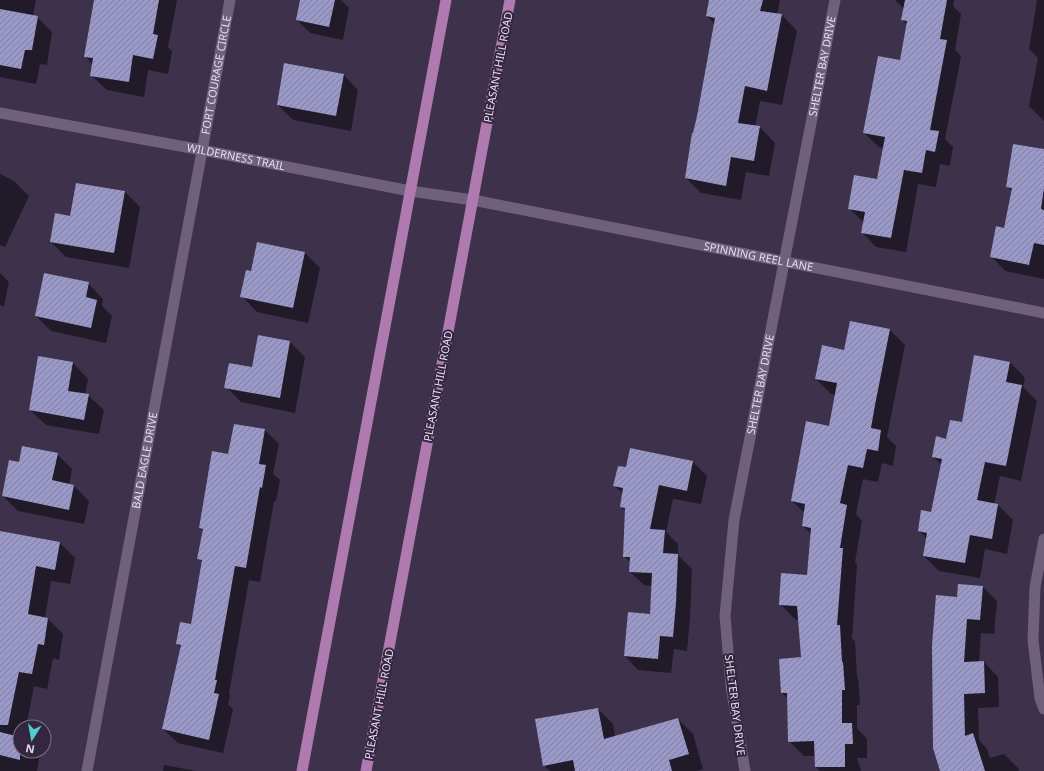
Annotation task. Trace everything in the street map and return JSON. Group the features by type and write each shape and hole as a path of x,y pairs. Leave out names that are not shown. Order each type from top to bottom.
{"main road":[{"path":"302,771 446,0"},
{"name":"PLEASANT HILL ROAD","path":"366,771 510,0"}],"street":[{"name":"FORT COURAGE CIRCLE","path":"202,150 230,0"},
{"name":"SHELTER BAY DRIVE","path":"745,771 731,686 725,616 734,520 834,0"},
{"name":"WILDERNESS TRAIL","path":"0,113 202,150 410,191 473,200"},
{"name":"BALD EAGLE DRIVE","path":"87,771 202,150"},
{"name":"SPINNING REEL LANE","path":"473,200 1044,313"},
{"path":"1044,539 1034,587 1033,640 1040,698 1044,708"}],"building":[{"path":"94,0 159,0 153,34 158,35 153,59 133,55 129,82 90,76 93,58 84,57"},
{"path":"300,0 335,0 329,27 296,20"},
{"path":"709,0 763,0 760,11 782,14 767,91 745,86 738,123 760,126 754,161 731,157 726,186 685,178 692,133 697,116 715,18 706,16"},
{"path":"905,0 947,0 940,39 947,40 930,130 939,131 935,152 926,150 922,173 904,170 891,238 861,233 865,212 848,209 854,175 877,179 885,137 863,133 878,56 900,60 907,21 901,20"},
{"path":"0,9 38,16 32,50 25,50 21,69 0,65"},
{"path":"284,63 344,74 336,116 277,105"},
{"path":"1013,144 1044,149 1044,188 1041,209 1044,210 1044,245 1034,243 1029,265 990,257 996,226 1004,228 1012,188 1006,187"},
{"path":"76,183 125,191 114,253 50,242 55,213 70,216"},
{"path":"257,242 305,252 293,308 240,297 246,270 251,271"},
{"path":"44,273 89,282 86,297 97,300 91,328 35,316"},
{"path":"850,321 890,329 871,428 881,430 878,451 867,449 863,468 848,465 840,503 847,505 840,548 843,548 837,625 840,625 845,690 842,690 842,723 852,723 853,744 845,744 845,767 815,767 814,741 788,742 787,693 781,693 779,659 801,657 797,606 779,605 781,573 807,575 811,528 802,526 805,504 791,501 806,421 829,426 837,383 815,379 822,345 844,350"},
{"path":"258,335 290,341 280,398 224,388 229,363 252,367"},
{"path":"974,355 1010,362 1006,382 1022,385 1006,466 985,462 977,500 998,504 992,539 970,535 965,563 923,556 927,533 918,531 921,510 931,512 942,459 932,457 936,436 946,439 950,420 962,422"},
{"path":"38,356 73,362 68,391 89,394 84,420 29,410"},
{"path":"234,424 265,429 259,464 266,465 262,488 260,487 246,568 235,566 215,680 217,680 214,693 219,694 209,740 162,729 181,645 176,644 180,622 191,624 202,560 197,559 203,529 199,528 212,451 228,454"},
{"path":"22,446 58,453 52,480 74,485 69,510 2,496 9,460 19,462"},
{"path":"630,448 693,461 687,491 659,485 650,529 665,530 663,553 678,554 673,637 660,636 658,659 624,656 628,612 650,614 652,573 629,572 630,557 623,557 625,508 620,507 623,488 613,486 618,466 626,467"},
{"path":"0,531 60,542 55,570 36,566 28,614 48,618 44,645 38,644 32,674 19,672 8,725 0,725"},
{"path":"958,584 983,586 980,620 967,619 964,662 984,661 985,693 964,694 965,736 973,733 985,771 940,771 933,748 932,645 936,595 957,597"},
{"path":"598,708 604,739 678,718 689,754 669,760 672,771 575,771 573,760 543,766 535,719"},
{"path":"0,732 12,735 12,758 0,755"}]}
